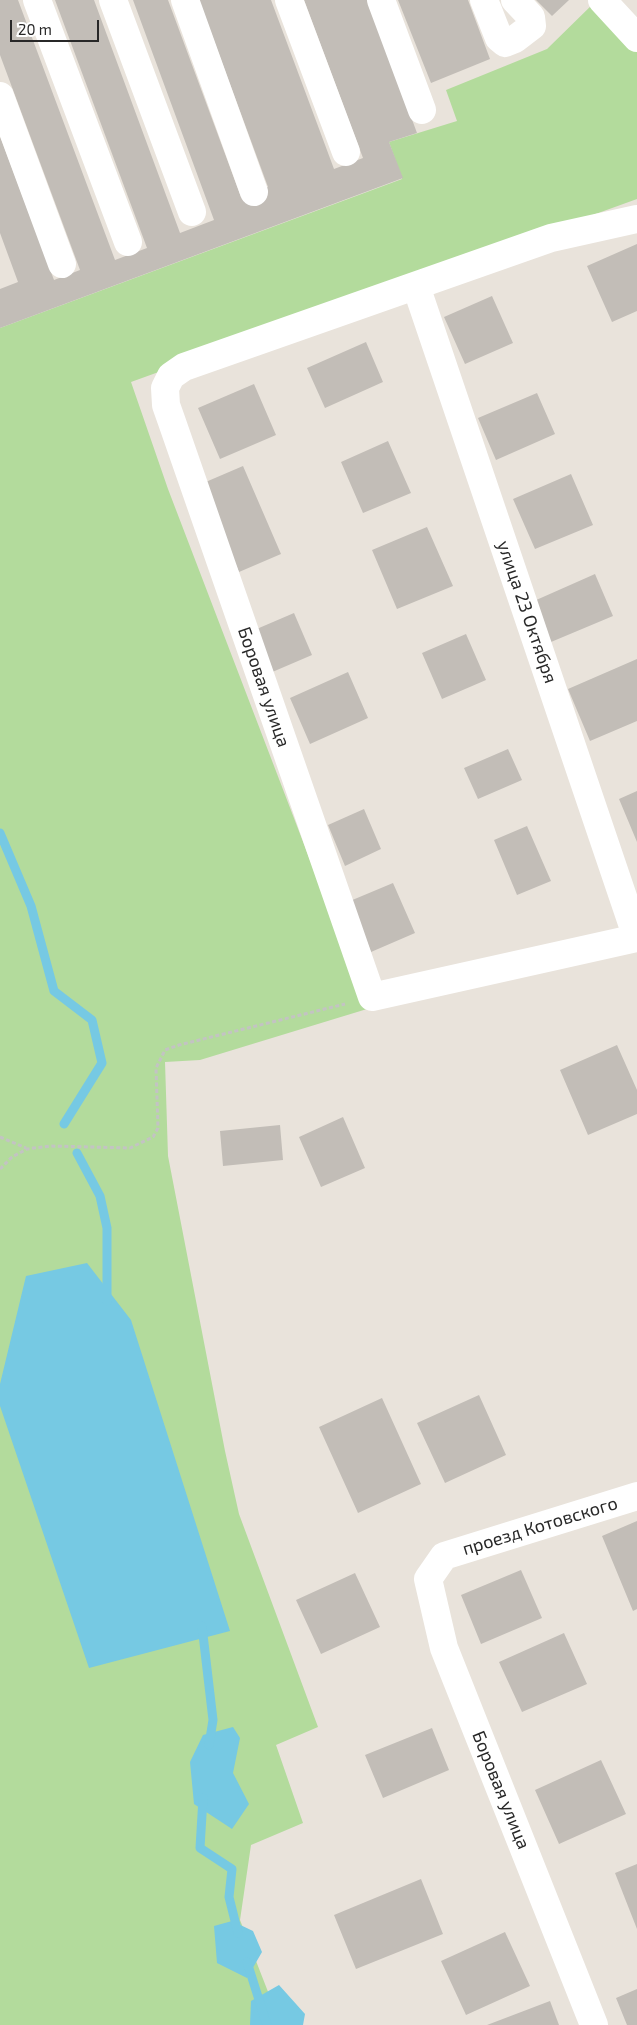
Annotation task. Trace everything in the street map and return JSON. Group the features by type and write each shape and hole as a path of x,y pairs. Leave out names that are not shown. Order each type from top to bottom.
{"street":[{"path":"37,0 128,242"},
{"path":"112,0 192,212"},
{"path":"185,0 254,192"},
{"path":"289,0 346,152"},
{"path":"381,0 422,110"},
{"path":"484,0 499,38 505,43 515,40 532,26 531,17 515,0"},
{"path":"602,0 637,38"},
{"path":"0,96 62,264"},
{"path":"416,286 551,238 637,219"},
{"name":"Боровая улица","path":"372,997 166,406 166,388 171,376 184,367 416,286"},
{"name":"улица 23 Октября","path":"416,286 637,938"},
{"path":"372,997 637,938"},
{"name":"проезд Котовского","path":"444,1556 637,1496"},
{"name":"Боровая улица","path":"444,1556 428,1579 444,1648 594,2025"}],"path":[{"path":"0,1169 12,1157 27,1149 50,1146 130,1148 153,1137 158,1128 156,1068 165,1050 372,997"},
{"path":"0,1137 27,1149"}],"green space":[{"path":"597,0 637,38 637,199 131,382 168,489 367,1009 200,1060 165,1062 168,1156 239,1514 318,1727 276,1745 303,1823 251,1845 240,1920 281,2025 0,2025 0,328 402,179 389,142 457,121 446,90 547,49"}],"water":[{"path":"87,1263 131,1320 230,1631 89,1668 0,1406 0,1384 26,1276"},
{"path":"233,1727 240,1738 233,1773 249,1804 232,1829 194,1804 190,1762 203,1735"},
{"path":"232,1921 253,1931 262,1952 247,1978 217,1963 214,1926"},
{"path":"279,1985 305,2014 303,2025 250,2025 251,2001"}],"building":[{"path":"0,0 18,0 115,260 147,248 55,0 94,0 180,233 214,220 133,0 168,0 241,197 268,187 199,0 271,0 334,169 363,158 304,0 368,0 417,133 389,142 403,178 0,328 0,289 18,282 0,233 0,136 54,280 80,270 0,55"},
{"path":"398,0 468,0 490,59 431,83"},
{"path":"536,0 569,0 552,16"},
{"path":"637,244 637,311 612,322 587,266"},
{"path":"492,296 513,343 465,364 444,317"},
{"path":"366,342 383,382 325,408 307,368"},
{"path":"254,384 276,435 220,459 198,408"},
{"path":"537,393 555,434 496,460 478,418"},
{"path":"388,441 411,493 363,513 341,462"},
{"path":"243,466 281,554 239,572 201,484"},
{"path":"571,474 593,525 535,549 513,499"},
{"path":"427,527 453,586 397,609 372,550"},
{"path":"595,574 613,616 551,642 534,601"},
{"path":"294,613 312,655 270,673 252,631"},
{"path":"466,634 486,680 442,699 422,653"},
{"path":"637,659 637,721 590,741 568,689"},
{"path":"348,672 368,718 310,744 290,698"},
{"path":"508,749 522,780 478,799 464,768"},
{"path":"637,791 637,842 619,799"},
{"path":"364,809 381,849 345,866 328,825"},
{"path":"527,826 551,881 517,895 494,840"},
{"path":"393,883 415,933 371,952 350,901"},
{"path":"617,1045 637,1090 637,1114 588,1135 560,1070"},
{"path":"343,1117 365,1168 321,1187 299,1137"},
{"path":"280,1125 283,1160 223,1166 220,1131"},
{"path":"479,1395 506,1455 445,1483 417,1423"},
{"path":"382,1398 421,1484 358,1513 319,1427"},
{"path":"637,1521 637,1609 633,1611 602,1536"},
{"path":"521,1570 542,1618 481,1644 461,1595"},
{"path":"355,1573 380,1627 321,1654 296,1600"},
{"path":"564,1633 587,1684 522,1712 499,1662"},
{"path":"432,1728 449,1770 383,1798 365,1755"},
{"path":"601,1760 626,1814 559,1844 535,1790"},
{"path":"637,1864 637,1929 615,1873"},
{"path":"421,1879 443,1934 356,1969 334,1915"},
{"path":"505,1932 530,1986 466,2015 441,1961"},
{"path":"637,1989 637,2025 627,2025 616,1998"},
{"path":"550,2001 559,2025 487,2025"}],"waterway":[{"path":"0,833 31,906 54,991 92,1020 102,1063 64,1124"},
{"path":"77,1153 100,1196 107,1228 107,1301"},
{"path":"202,1626 213,1720 209,1745"},
{"path":"203,1798 200,1848 232,1869 229,1897 238,1933"},
{"path":"247,1962 267,2025"}]}
